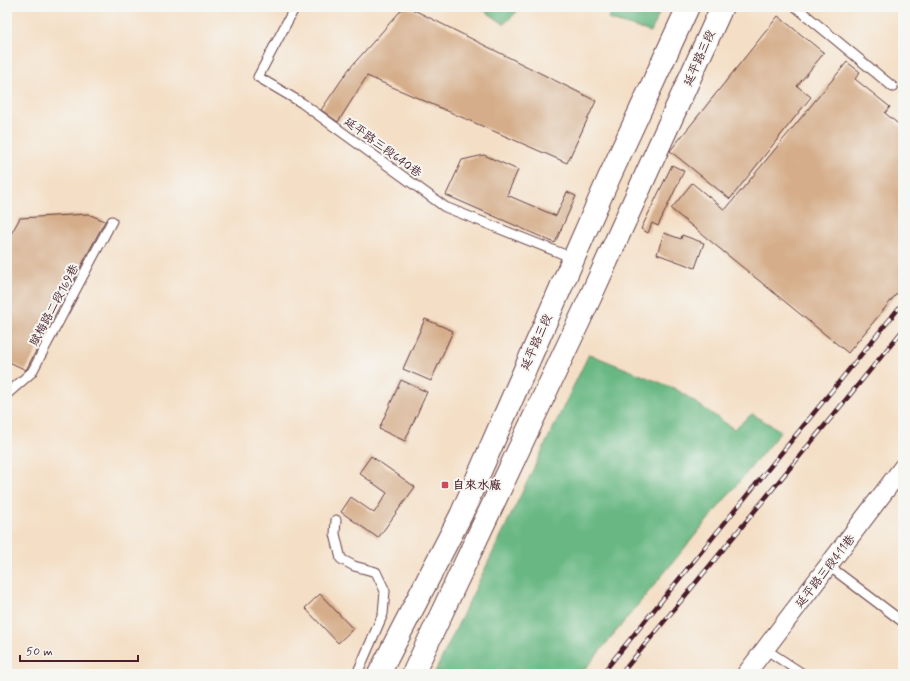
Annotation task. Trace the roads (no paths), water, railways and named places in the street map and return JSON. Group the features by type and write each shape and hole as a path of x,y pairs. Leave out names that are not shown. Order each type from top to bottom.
{"main road":[{"name":"延平路三段","path":"379,674 461,515 573,258 688,7"},
{"name":"延平路三段","path":"413,674 637,194 722,7"},
{"path":"608,180 637,194"}],"street":[{"name":"延平路三段411巷","path":"746,674 903,467"}],"lane":[{"name":"延平路三段640巷","path":"295,7 258,77 302,103 445,207 573,258"},
{"path":"796,7 894,87"},
{"name":"賦梅路二段169巷","path":"7,394 32,372 112,221"},
{"path":"336,520 335,534 341,559 354,566 376,572 385,591 383,614 357,674"},
{"path":"828,566 903,622"},
{"path":"766,648 803,674"}],"railway":[{"path":"602,674 903,303"},
{"path":"621,674 903,330"}],"place":[{"name":"自來水廠","path":"445,485"}]}
